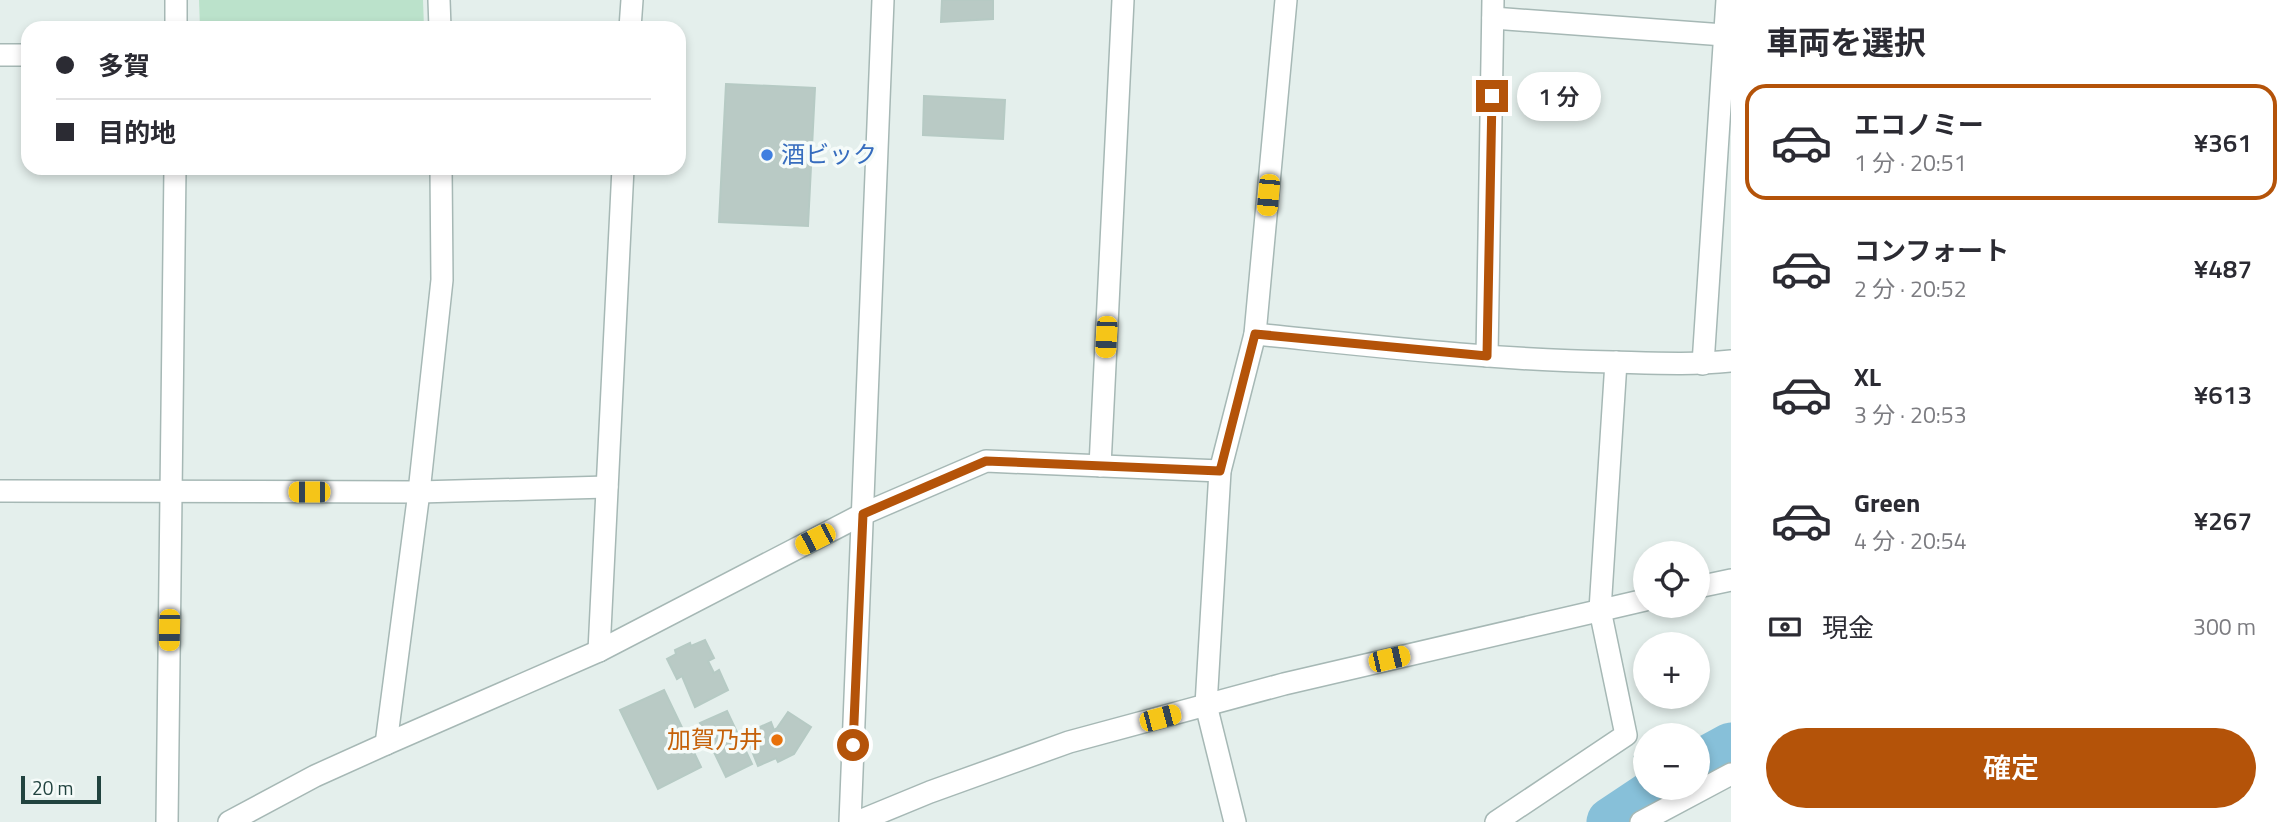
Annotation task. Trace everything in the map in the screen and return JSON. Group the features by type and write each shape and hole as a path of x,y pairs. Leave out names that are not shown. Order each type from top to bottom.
{"street":[{"path":"176,0 176,21"},
{"path":"439,0 440,21"},
{"path":"631,21 632,0"},
{"path":"849,822 883,0"},
{"path":"1100,466 1123,0"},
{"path":"1235,822 1206,705 1220,471 1255,334 1286,0"},
{"path":"1703,364 1727,0"},
{"path":"1487,356 1493,9 1724,35"},
{"path":"0,55 21,55"},
{"path":"167,822 175,175"},
{"path":"386,744 419,492 442,280 441,175"},
{"path":"599,651 623,175"},
{"path":"1255,334 1487,356 1703,364 1731,361"},
{"path":"1496,822 1626,735 1601,610 1616,362"},
{"path":"229,822 315,776 599,651 863,514 986,461 1220,471"},
{"path":"0,491 419,492 607,487"},
{"path":"1710,584 1731,580"},
{"path":"857,822 930,792 1069,742 1284,684 1633,603"},
{"path":"1641,822 1667,816 1731,775"}],"path":[{"path":"1631,747 1633,751"}],"green space":[{"path":"199,0 423,0 424,21 200,21"}],"building":[{"path":"942,0 993,0 993,19 941,22"},
{"name":"酒ビック","path":"726,84 815,88 808,226 719,222"},
{"path":"924,96 1005,100 1003,139 923,135"},
{"path":"705,640 714,658 708,661 714,673 719,670 728,690 695,707 682,676 677,679 667,659 676,654 675,650"},
{"path":"664,690 701,767 658,789 620,710"},
{"path":"727,711 752,764 726,777 700,723"},
{"name":"加賀乃井","path":"788,712 811,727 794,754 778,762 776,758 758,766 748,741 755,739 751,731 771,722 774,730"}],"waterway":[{"path":"1710,758 1731,747"},
{"path":"1611,822 1644,800"}],"place":[{"name":"酒ビック","path":"767,155"},
{"name":"加賀乃井","path":"777,740"}],"route":[{"path":"853,745 863,514 986,461 1220,471 1255,334 1487,356 1492,96"}]}
